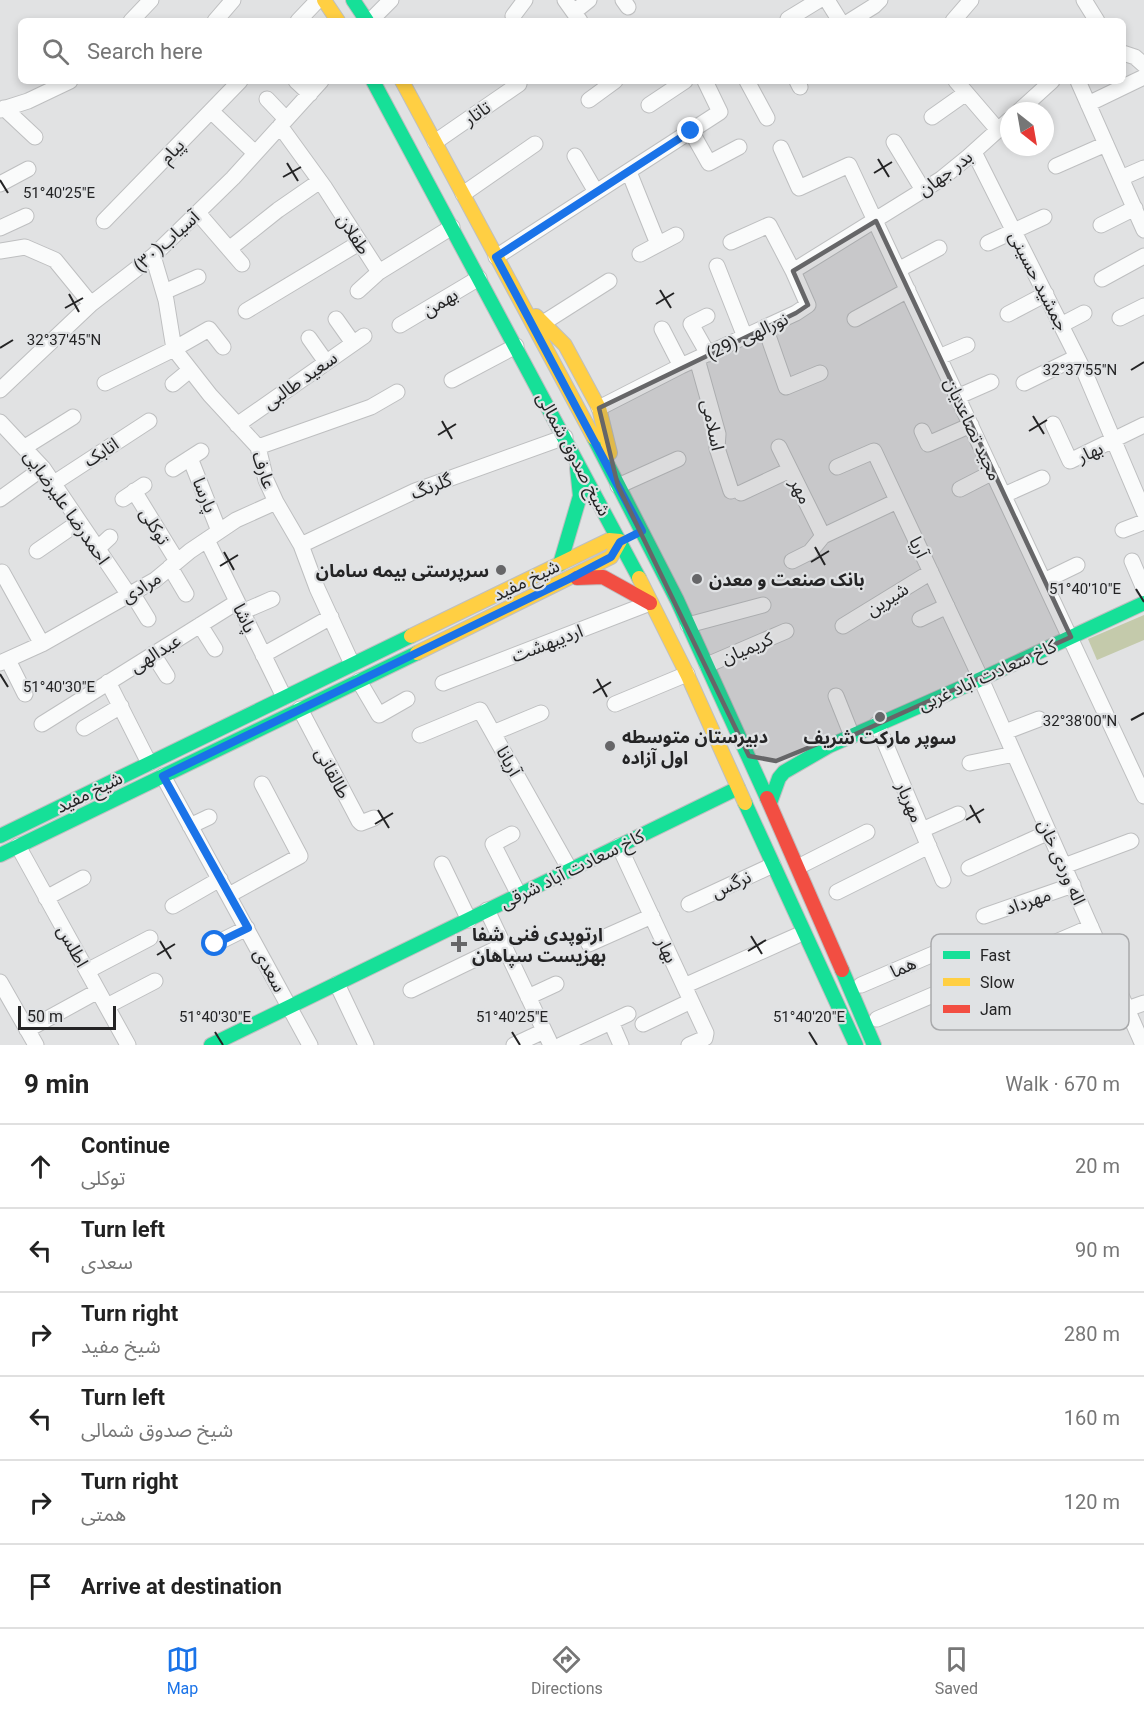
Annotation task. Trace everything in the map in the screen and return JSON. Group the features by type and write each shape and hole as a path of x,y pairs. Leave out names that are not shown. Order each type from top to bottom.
{"main road":[{"path":"324,0 336,18"},
{"path":"353,0 366,18"},
{"name":"شیخ صدوق شمالی","path":"375,84 576,457 687,674 788,900 844,1045"},
{"name":"شیخ صدوق شمالی","path":"404,84 642,531 707,664 762,759 770,803 818,915 880,1041"},
{"path":"453,230 468,233 477,220"},
{"path":"518,298 565,345 599,408 618,486"},
{"path":"560,564 580,496 576,457"},
{"path":"620,542 642,531"},
{"name":"شیخ مفید","path":"0,855 569,579 611,557 620,542 609,540 5,833"},
{"path":"569,579 603,577 650,603"},
{"name":"کاخ سعادت آباد غربی","path":"829,746 981,679 1144,603"},
{"path":"762,759 820,743 829,746"},
{"path":"770,803 779,778 784,772 829,746"},
{"name":"کاخ سعادت آباد شرقی","path":"211,1045 738,788"},
{"path":"5,833 8,846 16,847"},
{"name":"شیخ صدوق شمالی","path":"806,887 822,902 877,1019 880,1041"},
{"name":"شیخ صدوق شمالی","path":"799,931 856,1045"}],"street":[{"path":"134,18 151,0"},
{"path":"218,18 233,0"},
{"path":"301,18 318,0"},
{"path":"371,18 391,0"},
{"path":"513,16 525,0"},
{"path":"573,11 589,0"},
{"path":"790,18 819,0"},
{"path":"827,0 838,18"},
{"path":"855,18 880,0"},
{"path":"955,18 970,0"},
{"path":"1084,0 1094,18"},
{"path":"1126,54 1144,64"},
{"path":"1088,104 1144,77"},
{"path":"2,109 28,101 64,84"},
{"name":"پیام","path":"104,221 237,84"},
{"path":"299,84 310,94"},
{"name":"آسیاب(۳۰)","path":"0,390 92,304 153,256 198,213 318,84"},
{"name":"تاتار","path":"435,142 519,84"},
{"path":"589,100 611,84"},
{"path":"649,105 680,84"},
{"path":"496,257 720,112 709,84"},
{"path":"749,84 767,118"},
{"path":"1029,102 1049,84"},
{"path":"1079,84 1144,230"},
{"path":"932,117 961,87 1000,121"},
{"name":"طفلان","path":"267,99 379,272 453,230"},
{"path":"2,109 35,137"},
{"path":"211,111 255,153"},
{"name":"بدر جهان","path":"876,221 956,168 1000,129"},
{"path":"691,131 709,163 739,147"},
{"path":"894,142 923,190"},
{"path":"463,195 535,144"},
{"path":"1056,166 1106,144"},
{"name":"مجید تصاعدیان","path":"781,148 799,188 849,165 1144,796"},
{"name":"جمشید حسینی","path":"974,152 1077,357 1144,513"},
{"path":"574,156 596,192"},
{"path":"1121,178 1144,168"},
{"path":"0,184 28,169"},
{"path":"629,172 658,244"},
{"path":"229,249 278,210 320,181"},
{"path":"1101,225 1135,208"},
{"path":"198,213 242,264"},
{"path":"26,216 0,229 4,251 25,247 55,260 92,304"},
{"path":"987,243 1044,217"},
{"path":"731,242 769,225 793,271 876,221"},
{"path":"640,254 676,235"},
{"path":"246,310 359,243"},
{"path":"898,270 939,248"},
{"name":"عارف","path":"153,256 164,292 174,349 258,447 266,480 301,545 352,664"},
{"path":"1102,279 1144,256"},
{"path":"717,266 745,337"},
{"name":"نورالهی (29)","path":"599,408 681,366 796,313 808,305 793,271"},
{"path":"358,291 379,272"},
{"path":"164,292 198,277"},
{"name":"بهمن","path":"400,325 479,278"},
{"path":"543,323 609,281"},
{"path":"855,319 908,290"},
{"path":"1008,314 1046,294"},
{"path":"1120,318 1144,306"},
{"path":"1061,325 1084,313"},
{"name":"اسلامی","path":"707,316 691,324 703,356 718,434 717,448 736,492 790,470"},
{"name":"سعید طالبی","path":"237,425 358,340 336,319"},
{"path":"765,327 786,387 820,373"},
{"path":"105,383 174,349 209,328 223,347"},
{"path":"662,329 681,366"},
{"path":"309,338 326,362"},
{"path":"939,357 967,345"},
{"path":"452,380 516,346"},
{"path":"1024,383 1077,357"},
{"path":"173,384 190,370"},
{"path":"957,397 991,382"},
{"path":"258,447 371,406 397,392"},
{"path":"25,447 73,417"},
{"name":"اتابک","path":"54,483 149,421"},
{"name":"احمدرضا علیرضایی","path":"0,422 43,468 97,549 148,619"},
{"name":"بهار","path":"1053,424 1070,461 1114,441"},
{"path":"922,431 928,444 971,425"},
{"path":"1114,441 1144,425"},
{"name":"گلرنگ","path":"301,545 415,491 565,437"},
{"name":"مهر","path":"779,447 822,536"},
{"name":"آریا","path":"837,467 874,452 981,679"},
{"name":"پارسا","path":"173,469 196,454 213,535"},
{"path":"618,486 678,459"},
{"path":"0,499 43,468"},
{"path":"960,489 993,472"},
{"path":"1004,495 1042,478"},
{"name":"توکلی","path":"134,492 174,564 186,594"},
{"path":"792,561 810,552 822,536 897,501"},
{"name":"مرادی","path":"4,661 42,644 155,580 236,520 276,502"},
{"path":"1123,530 1144,513"},
{"path":"37,551 79,522"},
{"name":"پاشا","path":"213,535 240,607 284,697"},
{"path":"97,549 110,537"},
{"path":"1132,561 1144,589"},
{"path":"1044,581 1077,565"},
{"path":"0,573 2,572 42,644"},
{"name":"شیرین","path":"843,626 931,572"},
{"name":"عبدالهی","path":"42,724 200,625 240,607 273,599"},
{"name":"اردیبهشت","path":"443,683 650,603"},
{"path":"688,625 763,605"},
{"path":"920,620 947,606"},
{"path":"263,655 331,617"},
{"path":"200,625 215,649"},
{"name":"کریمیان","path":"707,664 786,632"},
{"path":"153,654 167,676"},
{"path":"4,661 25,694"},
{"path":"615,704 687,674"},
{"name":"اله وردی خان","path":"981,679 1094,934"},
{"path":"359,681 379,715 407,699"},
{"path":"108,682 149,763"},
{"path":"836,696 852,736"},
{"path":"84,728 121,706"},
{"name":"طالقانی","path":"300,709 359,821 361,823 374,818"},
{"name":"آریانا","path":"420,735 478,709 482,712 570,870"},
{"path":"493,733 541,713"},
{"path":"1005,732 1040,719"},
{"name":"مهریار","path":"877,724 943,880"},
{"path":"970,763 1014,754"},
{"name":"سعدی","path":"163,776 310,1045"},
{"path":"229,895 300,856 262,784"},
{"path":"922,830 958,814"},
{"path":"190,826 208,817"},
{"path":"798,867 867,832"},
{"path":"969,868 1049,832"},
{"path":"512,834 493,843 519,895"},
{"path":"1064,866 1131,841"},
{"name":"بهار","path":"619,846 707,1036 689,1045"},
{"path":"837,892 929,846"},
{"name":"اطلس","path":"16,847 128,1045"},
{"path":"442,864 469,920"},
{"name":"نرگس","path":"689,904 773,865"},
{"path":"46,898 82,878"},
{"path":"173,906 220,879"},
{"name":"مهرداد","path":"984,916 1073,885"},
{"path":"487,910 548,1038 514,1045"},
{"path":"589,944 652,916"},
{"path":"1075,934 1091,927"},
{"path":"215,944 248,928"},
{"path":"684,986 799,931"},
{"path":"87,971 150,938"},
{"path":"411,990 504,945"},
{"name":"هما","path":"861,986 931,955"},
{"path":"107,1006 155,981"},
{"path":"0,982 6,1006 27,1030 36,1045"},
{"path":"337,984 366,1045"},
{"path":"528,997 556,984"},
{"path":"27,1030 98,991"},
{"path":"877,1019 931,996"},
{"path":"643,1024 691,1001"},
{"path":"1129,1008 1144,1002"},
{"path":"561,1045 628,1014"},
{"name":"اله وردی خان","path":"1129,1014 1141,1044"},
{"path":"611,1022 621,1045"}],"highlighted area":[{"path":"876,221 1071,637 829,746 820,743 776,761 749,756 618,486 599,408 796,313 808,305 793,271"}],"green space":[{"path":"1144,615 1144,640 1097,660 1088,639"}],"traffic: fast":[{"path":"353,0 365,18"},
{"path":"375,84 639,578"},
{"path":"594,438 677,600 767,798"},
{"path":"560,564 580,496 577,468"},
{"path":"770,803 779,778 784,772 829,746 981,679 1144,603"},
{"path":"0,836 411,636"},
{"path":"0,855 417,653"},
{"path":"211,1045 738,788"},
{"path":"745,803 856,1045"},
{"path":"842,970 874,1045"}],"traffic: slow":[{"path":"324,0 336,18"},
{"path":"404,84 594,438"},
{"path":"536,316 565,345 599,408 610,453"},
{"path":"411,636 609,540 620,541"},
{"path":"417,653 611,557 620,541"},
{"path":"639,578 687,674 745,803"}],"traffic: jam":[{"path":"577,578 603,577 650,603"},
{"path":"767,798 842,970"}],"place":[{"name":"سرپرستی بیمه سامان","path":"501,570"},
{"name":"بانک صنعت و معدن","path":"697,579"},
{"name":"سوپر مارکت شریف","path":"880,717"},
{"name":"دبیرستان متوسطه اول آزاده","path":"610,746"},
{"name":"ارتوپدی فنی شفا بهزیست سپاهان","path":"459,944"}],"route":[{"path":"215,944 248,928 163,776 569,579 611,557 620,542 642,531 496,257 691,131"}]}
